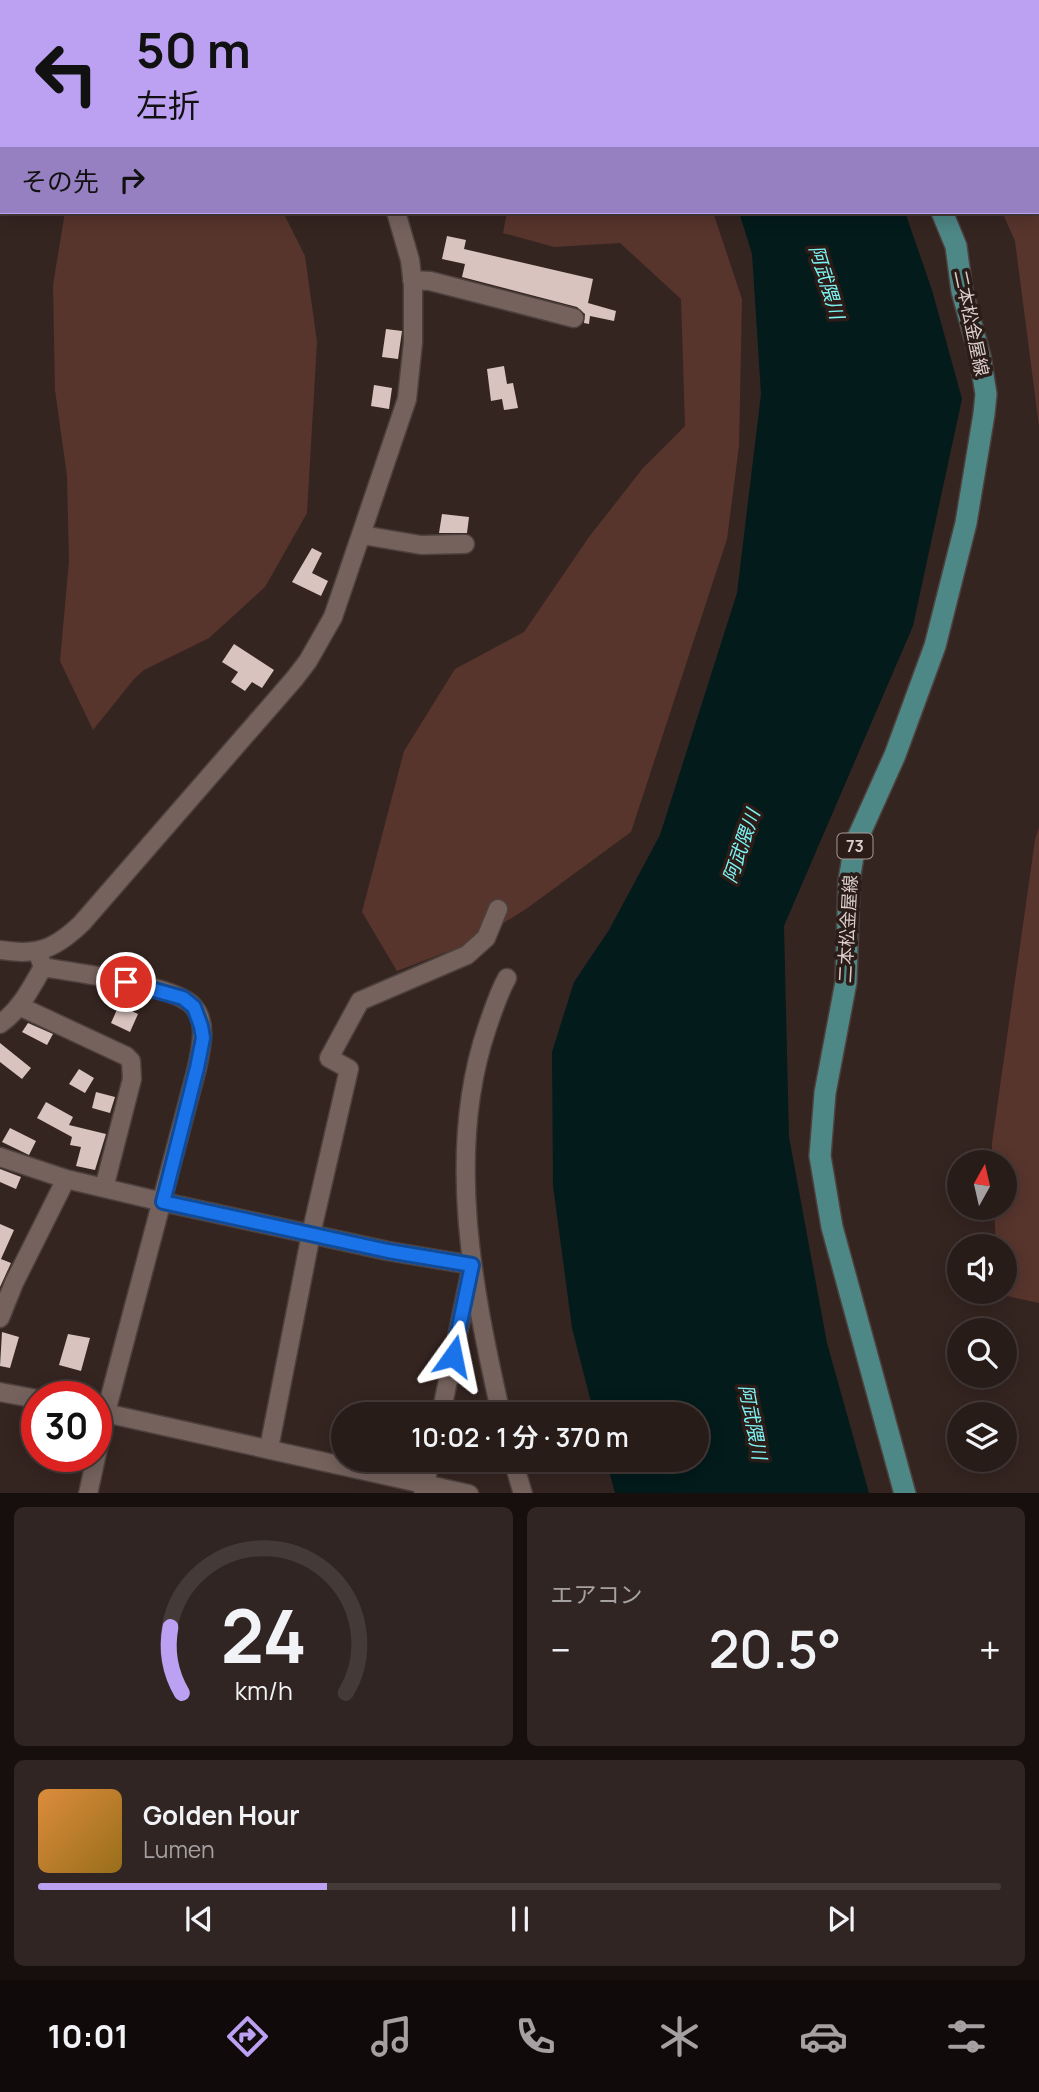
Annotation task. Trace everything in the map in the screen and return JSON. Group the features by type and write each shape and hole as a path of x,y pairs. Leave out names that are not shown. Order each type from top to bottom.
{"main road":[{"name":"二本松金屋線","path":"905,1493 832,1227 820,1156 825,1093 846,982 849,881 855,844 895,755 935,646 966,523 985,414 986,394 980,358 962,291 956,246 943,214"}],"street":[{"path":"0,1024 19,1006 40,960 49,949 89,916 295,678 333,617 407,399 414,342 412,280 410,260 397,214"},
{"path":"412,280 430,281 574,318"},
{"path":"362,535 421,545 465,544"},
{"path":"269,1448 311,1234 349,1069 329,1058 360,1001 467,955 486,938 498,909"},
{"path":"0,950 169,992 194,1007 199,1017 203,1038 197,1068 163,1202 110,1381"},
{"path":"498,1402 478,1312 472,1265 466,1149 475,1067 500,990 507,978"},
{"path":"19,1006 126,1055 131,1061 132,1079 104,1188"},
{"path":"0,1157 66,1179 163,1202 472,1265"},
{"path":"0,1318 14,1283 66,1179"},
{"path":"443,1402 472,1265"},
{"path":"0,1392 21,1396"},
{"path":"112,1413 269,1448 424,1489 469,1493"},
{"path":"88,1493 91,1472"},
{"path":"517,1472 523,1493"}],"shaded area":[{"path":"65,214 284,214 305,256 317,342 307,513 265,587 209,638 144,670 93,730 60,661 69,561 67,476 55,390 53,285"},
{"path":"507,214 714,214 742,299 739,446 727,539 631,832 526,909 473,942 397,971 362,912 404,751 455,669 524,632 589,537 643,468 685,426 681,299 620,243 554,247 503,233"},
{"path":"1003,214 1039,214 1039,426 1015,241"},
{"path":"1039,827 1039,1303 1017,1298 1017,1234 995,1234 995,1220 1017,1220 1017,1150 992,1150"}],"water":[{"name":"阿武隈川","path":"740,214 906,214 932,290 962,399 913,626 784,926 789,1137 827,1343 869,1493 615,1493 609,1472 709,1472 709,1402 591,1402 572,1328 553,1186 552,1052 574,982 609,930 660,835 737,593 761,394 752,254"}],"building":[{"path":"447,236 466,240 464,249 593,279 588,303 616,311 614,321 590,316 589,324 584,323 585,314 577,307 462,277 465,264 442,259"},
{"path":"386,329 402,331 398,359 382,357"},
{"path":"504,366 507,384 513,383 518,408 504,410 502,399 491,401 487,369"},
{"path":"374,385 392,388 389,409 371,406"},
{"path":"442,514 469,517 467,533 439,533"},
{"path":"312,548 322,553 312,573 328,581 321,596 292,582"},
{"path":"234,644 274,670 262,688 252,682 245,691 231,682 238,672 222,662"},
{"path":"119,1005 138,1014 130,1032 111,1023"},
{"path":"28,1023 53,1034 47,1045 22,1032"},
{"path":"0,1043 31,1068 22,1079 0,1062"},
{"path":"79,1069 94,1078 85,1093 69,1084"},
{"path":"96,1092 115,1097 110,1113 92,1108"},
{"path":"46,1102 73,1117 69,1125 106,1134 95,1170 76,1166 81,1147 70,1145 72,1137 37,1118"},
{"path":"10,1128 36,1141 29,1155 2,1142"},
{"path":"0,1169 21,1177 16,1189 0,1182"},
{"path":"0,1224 14,1230 1,1259 11,1263 0,1287"},
{"path":"2,1332 19,1337 10,1368 0,1366"},
{"path":"68,1334 90,1338 81,1371 59,1365"}],"route":[{"path":"126,982 183,998 194,1007 201,1026 203,1038 197,1068 163,1202 388,1251 472,1265 453,1356"}]}
